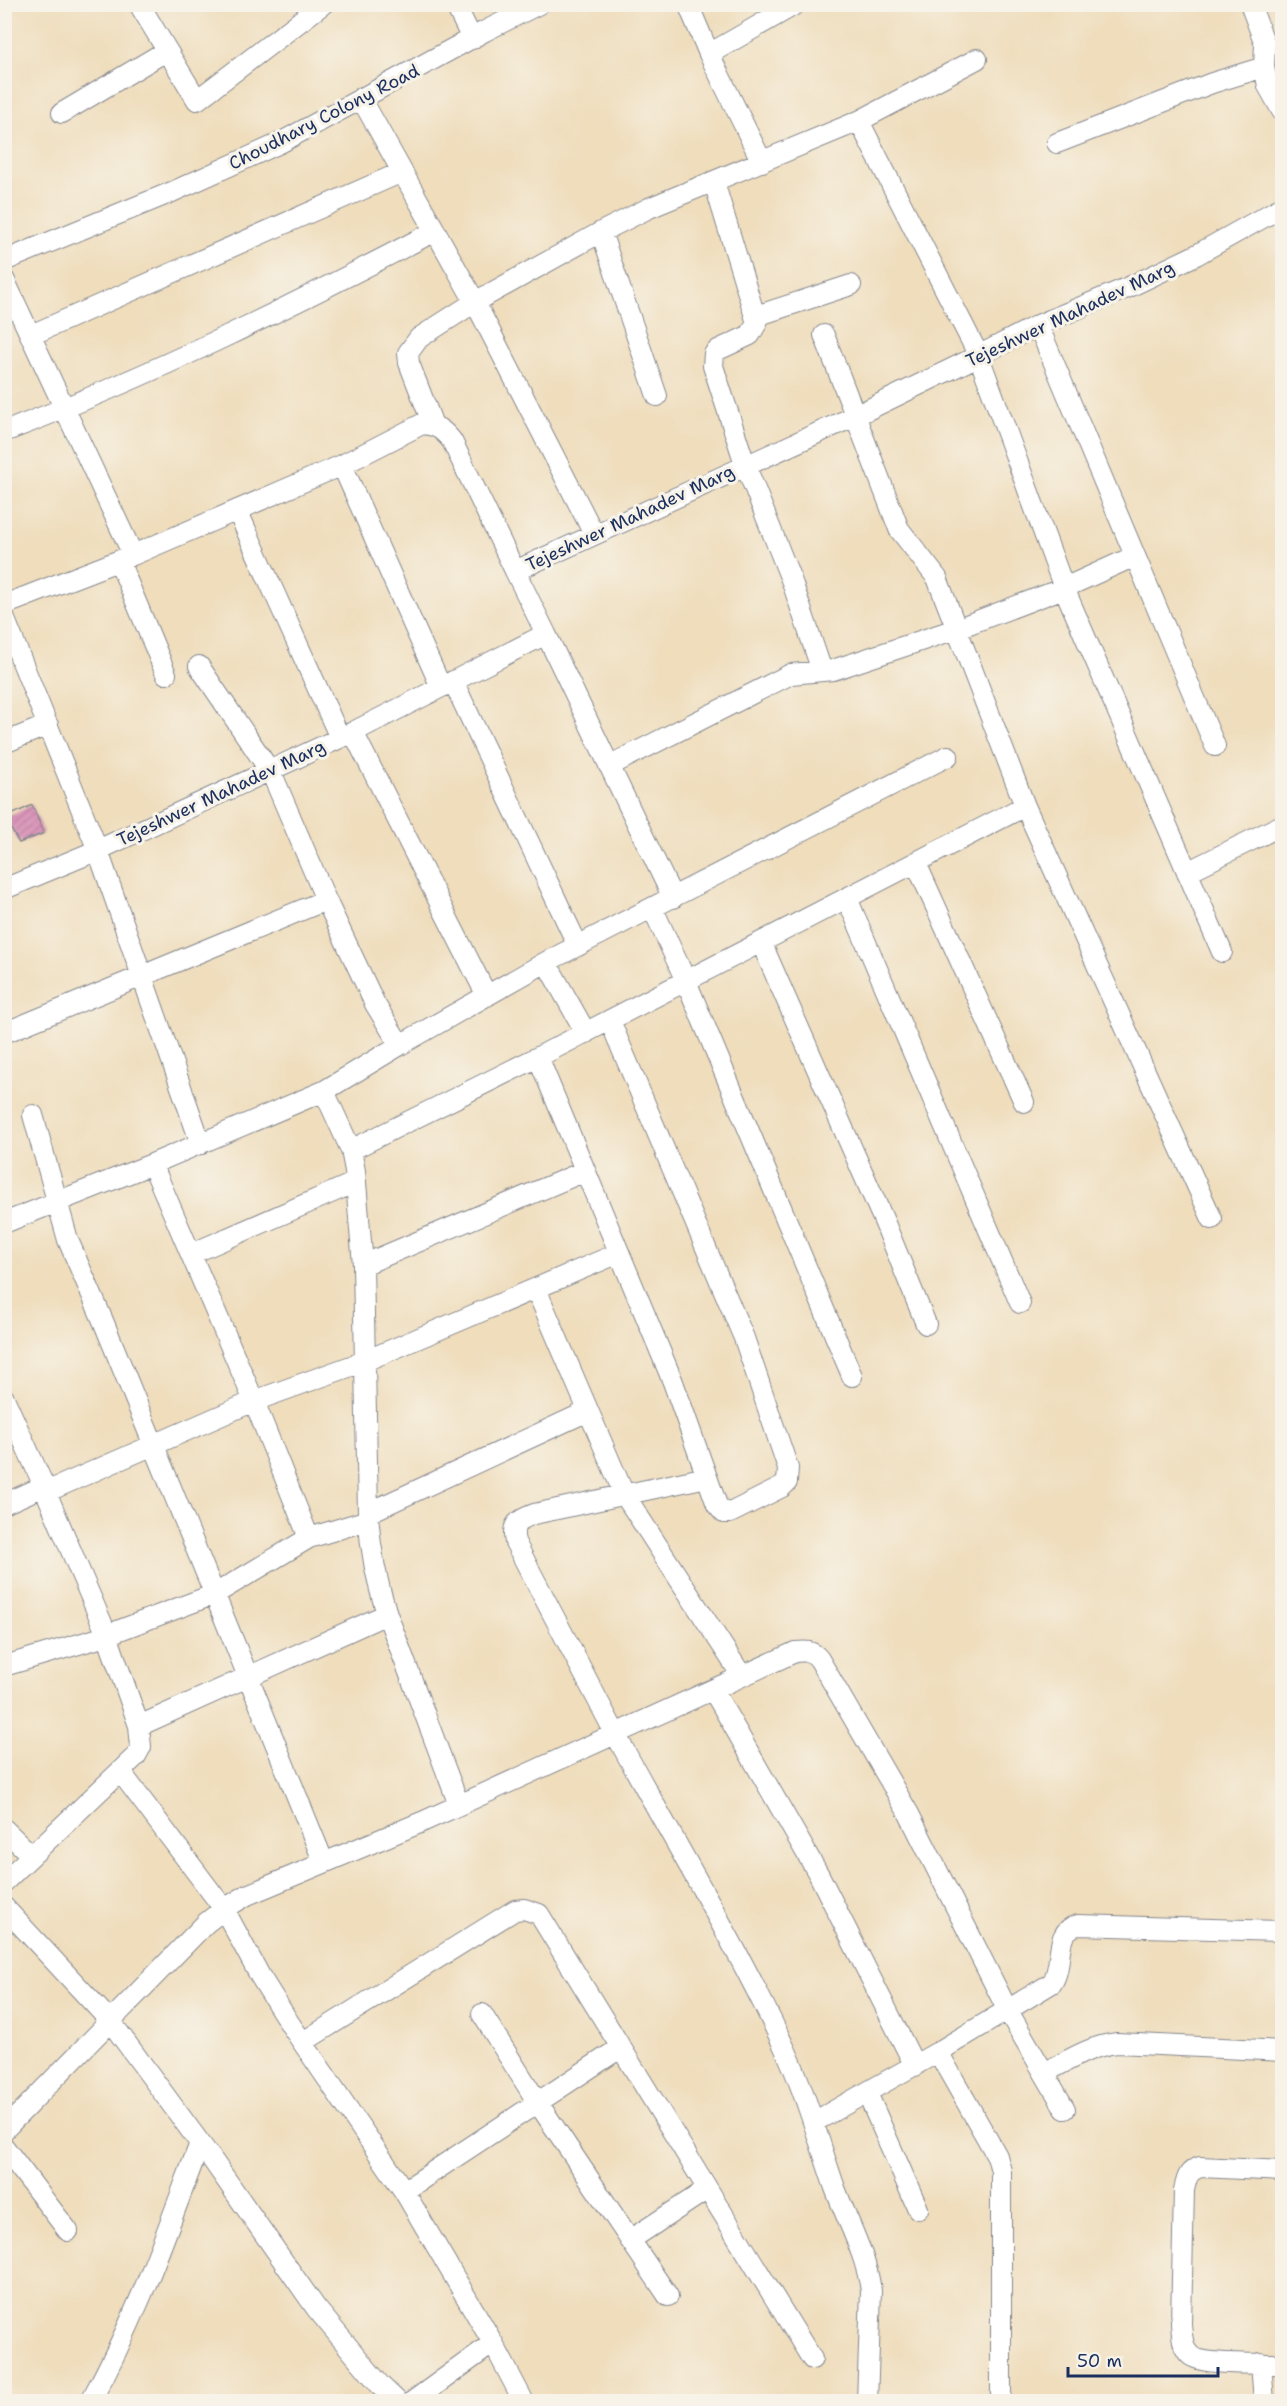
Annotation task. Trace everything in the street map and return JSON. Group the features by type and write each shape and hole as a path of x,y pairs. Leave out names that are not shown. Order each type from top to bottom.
{"street":[{"path":"139,4 197,100 323,4"},
{"path":"455,4 472,39"},
{"name":"Choudhary Colony Road","path":"4,261 172,192 280,143 539,4"},
{"path":"688,4 709,54 762,162"},
{"path":"709,54 796,4"},
{"path":"1250,4 1265,44 1264,67 1268,86 1282,111"},
{"path":"62,113 166,51"},
{"path":"433,425 409,363 408,354 419,338 475,302 601,232 650,208 859,121 977,59"},
{"path":"1057,143 1212,83 1264,67"},
{"path":"361,98 475,302 594,534"},
{"path":"859,121 978,356 1064,588 1222,952"},
{"path":"31,335 402,172"},
{"path":"714,182 756,316 755,329 750,335 718,350 713,366 746,465 792,582 822,671"},
{"name":"Tejeshwer Mahadev Marg","path":"4,889 98,850 270,771 546,634 515,571 855,416 1038,325 1129,287 1186,260 1282,207"},
{"path":"4,432 65,409 272,316 435,231"},
{"path":"601,232 657,396"},
{"path":"4,279 65,409 126,558 166,674"},
{"path":"756,316 851,285"},
{"path":"1038,325 1215,746"},
{"path":"824,335 899,529 937,579 1025,806 1212,1219"},
{"path":"201,1144 98,850 48,725 6,602 126,558 342,465 422,424 433,425 443,430 452,441 515,571"},
{"path":"342,465 447,684 578,946"},
{"path":"237,510 346,735 487,996"},
{"path":"609,766 791,674 845,666 956,629 1064,588 1135,556"},
{"path":"546,634 673,898"},
{"path":"200,666 270,771 326,900 375,1004 400,1045"},
{"path":"4,743 48,725"},
{"path":"4,1223 201,1144 324,1091 546,962 948,756"},
{"path":"351,1150 610,1021 1025,806"},
{"path":"1187,872 1282,825"},
{"path":"916,863 1024,1102"},
{"path":"848,898 1020,1304"},
{"path":"4,1034 326,900"},
{"path":"653,909 686,981 852,1376"},
{"path":"761,942 884,1221 926,1324"},
{"path":"546,962 586,1033"},
{"path":"538,1057 673,1382 720,1509 724,1513 730,1513 782,1487 789,1475 744,1338 610,1021"},
{"path":"324,1091 351,1150 356,1182 363,1265 368,1517 374,1570 387,1614 459,1805"},
{"path":"33,1115 68,1240 324,1863"},
{"path":"152,1164 254,1401 309,1538"},
{"path":"363,1265 585,1171"},
{"path":"191,1254 356,1182"},
{"path":"4,1882 136,1756 141,1747 139,1726 107,1635 46,1492 254,1401 365,1361 619,1252"},
{"path":"536,1289 624,1494 742,1676"},
{"path":"4,1398 44,1486 4,1504"},
{"path":"4,1666 107,1635 215,1594 309,1538 368,1517 588,1411"},
{"path":"707,1476 534,1514 519,1520 514,1526 513,1533 515,1542 616,1735 736,1953 786,2052 869,2274 871,2291 867,2402"},
{"path":"139,1726 387,1614"},
{"path":"4,2130 206,1923 247,1895 459,1805 795,1652 805,1651 814,1653 909,1814 1008,2011 1065,2109"},
{"path":"713,1690 819,1875 915,2066"},
{"path":"120,1771 224,1909 260,1976 404,2191 493,2343 524,2402"},
{"path":"4,1829 31,1855"},
{"path":"4,1907 111,2022 200,2143 315,2308 380,2385 398,2402"},
{"path":"303,2042 515,1910 524,1909 539,1914 706,2190 812,2359"},
{"path":"814,2122 915,2066 1052,1983 1058,1970 1062,1940 1070,1927 1078,1925 1282,1931"},
{"path":"482,2014 538,2103 668,2296"},
{"path":"1044,2073 1090,2048 1110,2044 1282,2051"},
{"path":"404,2191 620,2048"},
{"path":"938,2052 997,2156 1001,2171 1001,2402"},
{"path":"867,2093 918,2210"},
{"path":"90,2402 118,2352 139,2305 200,2143"},
{"path":"4,2147 68,2231"},
{"path":"1282,2171 1200,2167 1187,2175 1184,2190 1181,2324 1184,2343 1190,2355 1203,2361 1282,2364"},
{"path":"630,2240 706,2190"},
{"path":"412,2402 493,2343"},
{"path":"1261,2363 1264,2402"}],"building":[{"path":"32,805 44,833 19,843 5,818"}]}
